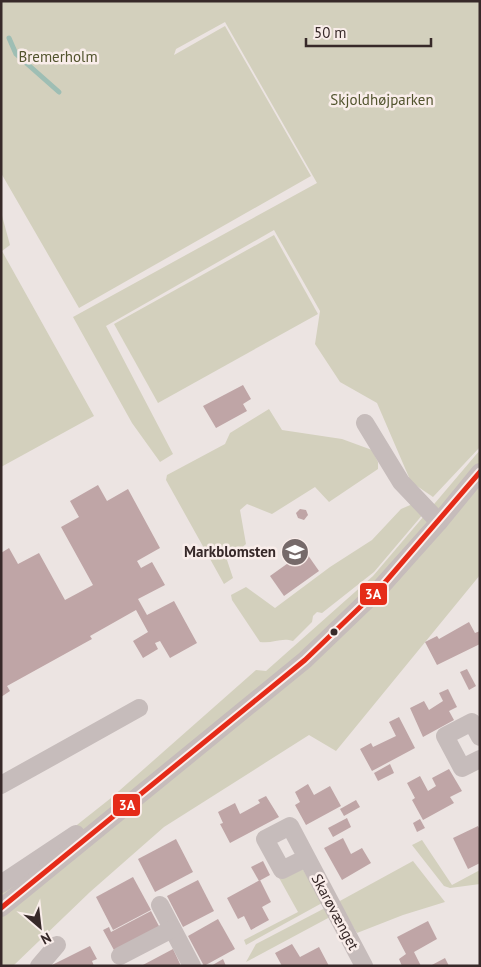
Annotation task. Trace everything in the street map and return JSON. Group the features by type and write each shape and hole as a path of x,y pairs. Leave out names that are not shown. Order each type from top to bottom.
{"street":[{"path":"365,423 401,482 439,522"},
{"path":"1,908 304,660 381,587 439,522 480,472"},
{"path":"1,785 139,708"},
{"path":"480,737 472,722 445,736 462,768 480,759"},
{"path":"1,884 156,781"},
{"name":"Skarøvænget","path":"306,858 364,966"},
{"path":"160,905 192,966"},
{"path":"120,956 172,929"},
{"path":"39,966 57,945"}],"green space":[{"path":"1,1 480,1 480,447 433,497 411,482 377,403 340,382 315,344 320,311 274,230 106,326 173,454 160,462 132,423 73,317 317,183 225,22 176,49 174,55 225,26 311,176 79,308 1,173"},
{"path":"1,212 10,245 2,251 94,416 1,467"},
{"path":"274,235 318,314 158,403 114,324"},
{"path":"269,409 282,430 342,439 372,450 378,462 378,469 329,502 315,487 272,514 247,504 240,510 246,544 227,560 233,578 224,584 166,480 167,475 225,444 230,433"},
{"path":"480,450 480,575 336,751 309,735 164,827 90,892 13,966 1,966 1,885 111,798 256,670 266,671 373,576"},
{"path":"415,503 424,513 374,572 322,613 317,612 313,616 312,622 293,641 260,642 232,600 231,595 246,587 275,608 330,567 372,540 401,509"},
{"path":"422,840 452,885 480,870 480,884 450,888 444,886 412,845"},
{"path":"413,861 445,902 403,915 357,933 338,902"},
{"path":"301,866 322,903 246,945 244,940 298,912 278,876"},
{"path":"325,908 330,917 246,962 256,944"}],"building":[{"path":"243,385 251,399 243,404 247,411 216,428 203,406"},
{"path":"98,485 107,501 128,489 160,548 137,561 141,568 152,562 165,585 138,599 147,615 174,601 197,643 170,658 160,641 155,643 158,649 143,658 133,641 148,632 136,610 90,636 92,639 7,686 10,691 1,697 1,553 9,548 18,564 39,553 65,600 93,585 61,527 79,517 70,501"},
{"path":"300,509 306,510 308,515 304,520 298,518 296,513"},
{"path":"305,551 319,571 284,596 270,576"},
{"path":"469,622 475,633 480,631 480,644 437,665 425,642 437,636 439,639"},
{"path":"467,669 476,686 469,690 460,672"},
{"path":"448,689 457,707 449,711 454,720 423,737 410,708 424,701 429,710 443,701 439,693"},
{"path":"399,717 415,748 372,771 360,749 371,743 373,747 396,736 389,722"},
{"path":"390,764 394,773 378,781 374,773"},
{"path":"449,769 462,791 450,797 454,803 423,820 412,800 415,798 407,783 420,776 428,791 436,786 432,778"},
{"path":"308,784 314,795 330,786 341,806 306,825 295,805 300,802 295,792"},
{"path":"266,796 279,817 230,843 220,824 223,823 218,812 235,803 240,814 260,803 258,800"},
{"path":"356,800 360,807 344,816 340,809"},
{"path":"347,818 351,827 333,837 328,828"},
{"path":"420,819 425,828 417,832 413,823"},
{"path":"478,826 480,830 480,863 468,869 453,838"},
{"path":"343,838 351,854 362,848 371,863 342,880 324,848"},
{"path":"176,839 193,872 155,892 138,859"},
{"path":"263,861 270,875 259,881 251,867"},
{"path":"133,877 151,910 113,930 96,897"},
{"path":"198,880 214,911 183,927 167,896"},
{"path":"260,880 271,902 262,907 269,920 251,930 244,916 238,919 227,898"},
{"path":"151,911 160,928 115,952 103,930 109,927 111,932"},
{"path":"218,919 235,949 204,966 188,936"},
{"path":"428,921 437,939 414,952 421,966 402,966 399,959 406,954 397,937"},
{"path":"292,944 300,957 319,947 329,966 282,966 275,953"},
{"path":"90,946 97,959 92,961 94,966 50,966"},
{"path":"173,949 181,966 141,966"},
{"path":"445,958 449,966 430,966"},
{"path":"223,959 226,966 211,966"}],"waterway":[{"path":"9,38 16,54 59,92"}],"transit line":[{"name":"3A","path":"1,908 305,660 381,587 480,472"}],"place":[{"name":"Markblomsten","path":"295,552"}],"park label":[{"name":"Bremerholm","path":"58,57"},
{"name":"Skjoldhøjparken","path":"382,100"}]}
